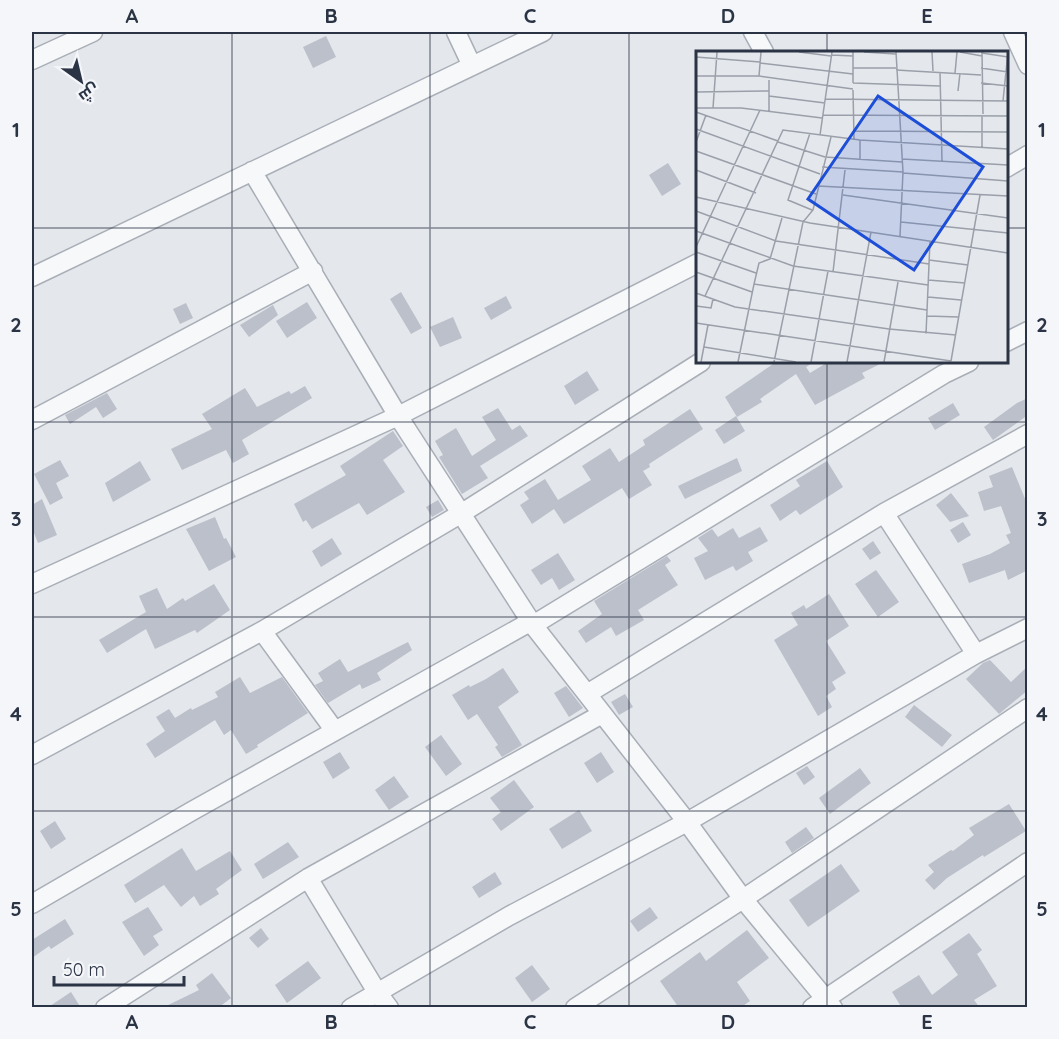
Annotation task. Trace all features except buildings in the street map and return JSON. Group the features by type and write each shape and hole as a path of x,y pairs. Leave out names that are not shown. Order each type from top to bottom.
{"street":[{"path":"32,60 93,32"},
{"path":"456,32 472,66"},
{"path":"32,277 543,32"},
{"path":"753,32 763,51"},
{"path":"1013,32 1028,65"},
{"path":"1008,167 1028,155"},
{"path":"252,171 398,416 532,623 687,822 823,1004 1028,862"},
{"path":"32,584 398,416 696,264"},
{"path":"32,420 312,271"},
{"path":"1008,341 1028,332"},
{"path":"32,755 262,631 462,513 699,363"},
{"path":"32,904 335,731 532,623 941,368 964,363"},
{"path":"586,694 884,513 1028,434"},
{"path":"884,513 976,654"},
{"path":"262,631 335,731"},
{"path":"351,1008 509,916 687,822 976,654 1026,631"},
{"path":"575,1008 743,899 1028,708"},
{"path":"105,1008 308,878 602,714"},
{"path":"308,878 389,1008"}]}
